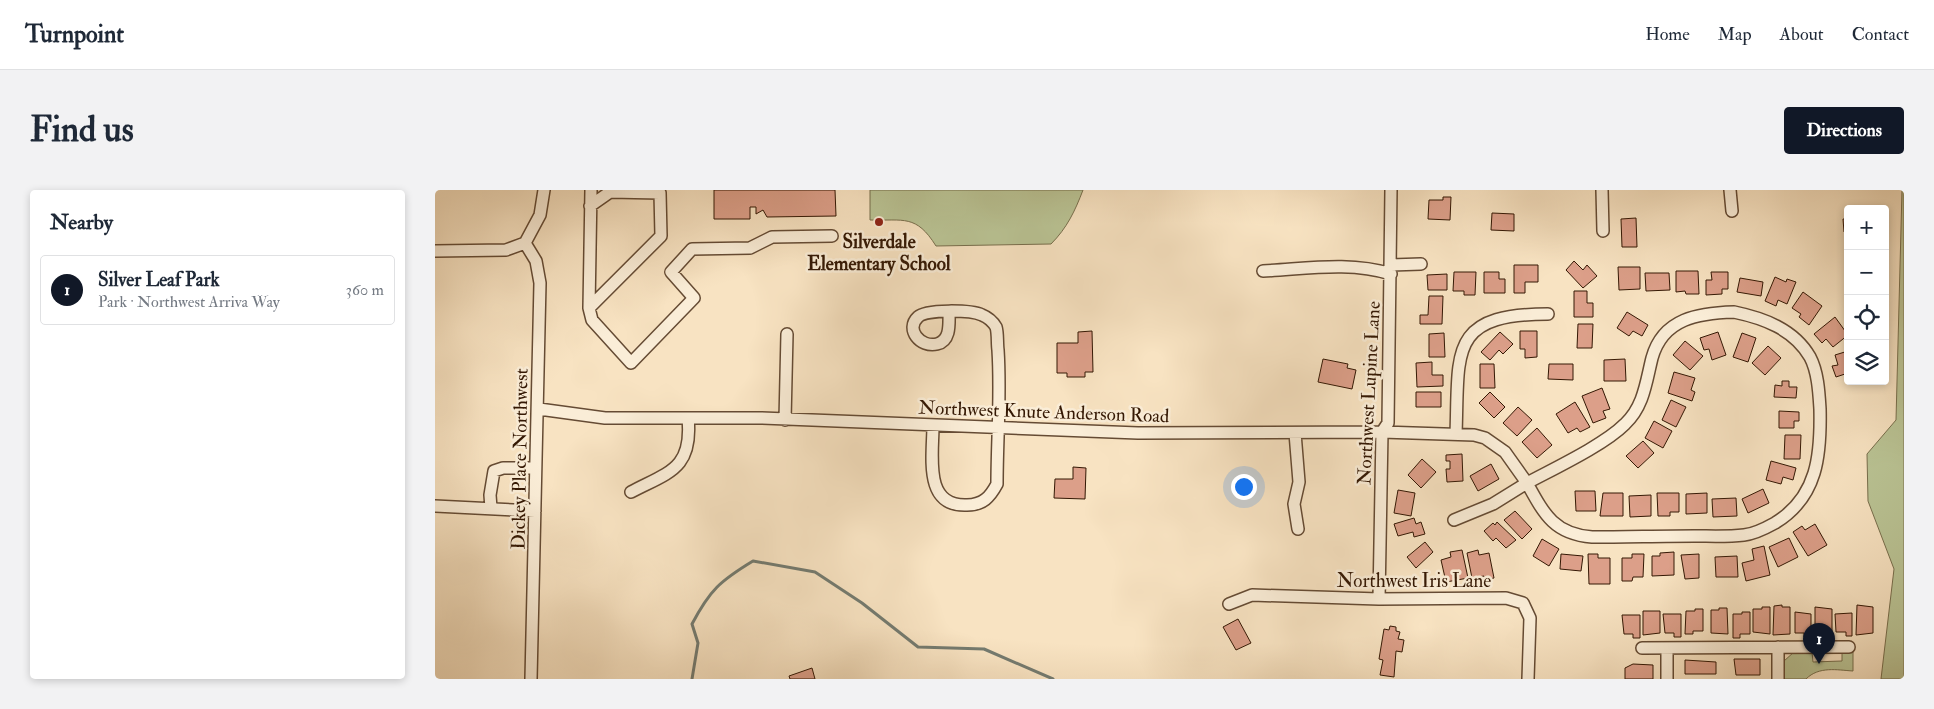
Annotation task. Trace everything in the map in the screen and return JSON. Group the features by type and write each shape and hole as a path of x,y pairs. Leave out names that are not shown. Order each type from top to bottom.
{"street":[{"path":"435,251 506,250 525,243 540,215 544,190"},
{"path":"591,190 589,308 592,320 631,363 694,298 671,272 691,250 751,248 772,237 832,236"},
{"name":"Northwest Lupine Lane","path":"1379,599 1382,432 1388,423 1391,190"},
{"path":"1602,190 1603,231"},
{"path":"1731,190 1732,211"},
{"path":"589,308 661,236 660,193 609,191 590,206"},
{"name":"Dickey Place Northwest","path":"525,243 535,261 540,283 539,409 535,468 531,679"},
{"path":"1263,271 1355,266 1391,270 1421,264"},
{"path":"933,426 934,478 937,492 950,504 976,505 987,500 997,484 996,328 989,319 981,314 949,312"},
{"name":"Northwest Knute Anderson Road","path":"539,409 605,418 785,420 1138,433 1382,432 1456,434 1485,438 1495,444 1513,462 1539,506 1561,530 1575,536 1745,535 1762,530 1788,514 1798,504 1807,490 1817,466 1820,428 1819,401 1817,379 1810,358 1797,341 1780,328 1759,317 1734,312 1705,313 1681,320 1661,338 1652,356 1645,390 1638,406 1626,424 1527,483"},
{"path":"1456,434 1459,363 1465,343 1473,331 1483,324 1507,316 1548,314"},
{"path":"785,420 787,334"},
{"path":"631,492 678,467 688,449 688,418"},
{"path":"1295,433 1299,482 1294,504 1295,522 1298,529"},
{"path":"491,508 489,495 494,471 503,468 535,468"},
{"path":"1455,520 1493,504 1527,483"},
{"path":"435,506 535,511"},
{"name":"Northwest Iris Lane","path":"1229,604 1252,595 1379,599 1506,598 1523,603 1530,618 1528,679"},
{"path":"1777,647 1778,679"},
{"path":"1642,648 1849,647"},
{"path":"1667,648 1667,679"}],"green space":[{"path":"870,190 1083,190 1070,219 1051,244 936,246 922,229 908,221 870,220"},
{"path":"1902,190 1904,190 1904,679 1881,679 1894,569 1868,501 1867,454 1896,420"},
{"path":"1794,652 1812,652 1813,662 1842,661 1842,652 1853,652 1853,671 1822,670 1806,679 1783,679 1784,661"}],"building":[{"path":"714,190 835,190 836,216 767,217 763,210 756,214 756,207 750,207 750,219 714,219"},
{"path":"1443,197 1451,197 1450,220 1428,219 1429,200 1443,200"},
{"path":"1492,213 1514,214 1514,231 1491,230"},
{"path":"1636,218 1637,247 1622,247 1621,219"},
{"path":"1574,261 1583,270 1587,265 1597,276 1583,288 1566,270"},
{"path":"1514,265 1538,265 1538,282 1525,282 1525,293 1514,293"},
{"path":"1618,267 1640,267 1640,289 1619,290"},
{"path":"1676,271 1698,271 1699,294 1686,294 1685,291 1676,292"},
{"path":"1454,272 1476,272 1475,295 1464,295 1464,291 1453,291"},
{"path":"1484,272 1499,272 1499,279 1505,279 1505,293 1484,293"},
{"path":"1711,272 1728,272 1728,289 1722,289 1722,294 1706,295 1706,280 1712,280"},
{"path":"1645,273 1669,273 1670,290 1646,291"},
{"path":"1447,274 1447,290 1428,290 1427,275"},
{"path":"1775,277 1786,282 1787,279 1796,282 1787,304 1778,300 1776,306 1765,301"},
{"path":"1740,278 1763,282 1761,296 1737,292"},
{"path":"1574,291 1587,291 1587,303 1593,303 1593,317 1574,317"},
{"path":"1803,292 1822,306 1809,325 1799,317 1801,314 1792,308"},
{"path":"1429,296 1443,296 1442,324 1420,324 1420,315 1428,315"},
{"path":"1627,312 1648,325 1642,336 1633,331 1629,336 1617,328"},
{"path":"1835,317 1844,329 1844,338 1833,347 1826,339 1822,343 1814,334"},
{"path":"1578,324 1593,324 1592,348 1577,348"},
{"path":"1092,331 1093,372 1085,372 1085,377 1067,377 1067,373 1057,373 1057,343 1078,343 1078,332"},
{"path":"1520,331 1537,331 1537,357 1525,358 1525,349 1520,349"},
{"path":"1500,332 1513,344 1503,354 1499,350 1490,360 1481,352"},
{"path":"1718,332 1726,355 1712,360 1709,349 1704,350 1700,338"},
{"path":"1444,333 1445,357 1429,357 1429,334"},
{"path":"1742,333 1756,338 1748,362 1733,357"},
{"path":"1685,341 1703,356 1690,370 1673,355"},
{"path":"1768,346 1781,358 1765,375 1752,363"},
{"path":"1844,352 1844,374 1836,377 1832,366 1838,365 1835,355"},
{"path":"1323,359 1348,364 1347,368 1356,370 1352,389 1318,382"},
{"path":"1625,359 1626,381 1604,381 1604,360"},
{"path":"1432,362 1432,375 1443,375 1443,386 1417,387 1416,363"},
{"path":"1480,364 1494,364 1495,388 1480,388"},
{"path":"1549,364 1573,364 1573,380 1548,379"},
{"path":"1674,372 1695,378 1691,390 1695,392 1692,401 1668,393"},
{"path":"1782,381 1789,381 1789,387 1797,387 1796,398 1774,397 1775,385 1782,386"},
{"path":"1602,388 1610,409 1603,411 1606,418 1593,423 1582,396"},
{"path":"1416,392 1441,392 1441,407 1416,407"},
{"path":"1490,392 1505,407 1494,418 1479,403"},
{"path":"1671,400 1686,407 1676,427 1662,420"},
{"path":"1575,402 1590,427 1580,432 1577,428 1568,433 1556,414"},
{"path":"1518,407 1532,420 1517,436 1503,423"},
{"path":"1779,411 1799,412 1799,421 1794,421 1794,428 1779,428"},
{"path":"1654,421 1672,431 1663,448 1645,438"},
{"path":"1537,428 1552,445 1537,458 1522,442"},
{"path":"1785,435 1801,435 1800,459 1784,459"},
{"path":"1643,441 1654,453 1638,468 1626,456"},
{"path":"1462,454 1463,481 1447,482 1446,469 1450,469 1450,461 1446,461 1446,455"},
{"path":"1422,459 1436,472 1421,488 1408,475"},
{"path":"1771,461 1796,468 1793,480 1783,477 1781,484 1766,480"},
{"path":"1491,464 1499,479 1478,491 1470,476"},
{"path":"1073,467 1086,468 1085,499 1054,498 1055,479 1073,479"},
{"path":"1763,489 1769,503 1748,513 1742,499"},
{"path":"1398,490 1415,493 1411,516 1394,513"},
{"path":"1575,491 1595,491 1596,511 1576,511"},
{"path":"1603,493 1623,493 1623,516 1600,516"},
{"path":"1657,493 1679,493 1679,512 1670,512 1670,516 1658,516"},
{"path":"1707,493 1707,513 1686,514 1686,494"},
{"path":"1651,495 1651,516 1630,517 1629,496"},
{"path":"1736,498 1737,516 1713,517 1712,499"},
{"path":"1515,511 1532,529 1522,539 1504,520"},
{"path":"1414,518 1416,524 1421,522 1425,534 1414,537 1413,532 1398,536 1394,524"},
{"path":"1497,522 1516,540 1506,548 1496,538 1493,541 1484,531"},
{"path":"1815,524 1827,545 1808,556 1793,532 1802,526 1805,530"},
{"path":"1789,538 1798,557 1778,567 1769,547"},
{"path":"1542,539 1559,549 1549,566 1533,556"},
{"path":"1425,542 1433,552 1416,568 1407,557"},
{"path":"1764,546 1770,575 1746,581 1742,563 1754,560 1752,549"},
{"path":"1462,550 1468,578 1446,582 1441,560 1451,557 1450,552"},
{"path":"1478,550 1479,555 1489,553 1494,578 1485,580 1484,576 1472,578 1467,553"},
{"path":"1674,552 1674,575 1652,576 1652,556 1660,556 1660,553"},
{"path":"1561,554 1583,556 1581,571 1560,569"},
{"path":"1588,554 1598,554 1598,558 1610,558 1610,584 1589,584"},
{"path":"1632,554 1644,554 1643,577 1633,577 1632,581 1622,581 1622,558 1632,558"},
{"path":"1699,554 1699,578 1685,579 1681,555"},
{"path":"1737,556 1738,577 1716,577 1715,557"},
{"path":"1782,605 1782,607 1790,607 1790,634 1773,635 1774,606"},
{"path":"1857,605 1873,607 1873,633 1856,635"},
{"path":"1762,607 1770,607 1770,634 1753,632 1753,609 1762,609"},
{"path":"1815,607 1832,609 1832,632 1815,634"},
{"path":"1719,608 1727,608 1728,634 1711,633 1711,610 1719,610"},
{"path":"1695,609 1703,609 1703,631 1693,631 1693,634 1685,634 1686,611 1695,611"},
{"path":"1643,611 1660,611 1660,633 1643,635"},
{"path":"1742,612 1750,612 1750,634 1740,634 1740,638 1733,638 1733,614 1742,614"},
{"path":"1795,612 1811,614 1811,637 1804,637 1804,633 1795,633"},
{"path":"1852,613 1852,636 1846,636 1846,632 1836,632 1835,614"},
{"path":"1663,614 1681,614 1681,637 1674,637 1674,633 1665,633"},
{"path":"1622,615 1640,615 1640,638 1633,638 1633,634 1624,634"},
{"path":"1238,619 1251,643 1236,650 1223,627"},
{"path":"1390,626 1396,627 1396,631 1400,632 1398,639 1404,640 1402,652 1396,651 1394,677 1380,675 1383,660 1379,659 1384,629 1389,630"},
{"path":"1734,659 1760,659 1760,675 1736,675"},
{"path":"1685,660 1716,662 1716,674 1685,674"},
{"path":"1633,664 1653,665 1653,679 1625,679 1625,668"},
{"path":"812,668 815,679 790,679 789,676"}],"waterway":[{"path":"692,679 698,643 692,624 704,603 717,587 732,574 753,561 815,572 862,603 918,647 984,649 1053,679"}],"place":[{"name":"Silverdale Elementary School","path":"879,222"},
{"name":"Silver Leaf Park","path":"1819,664"}]}
